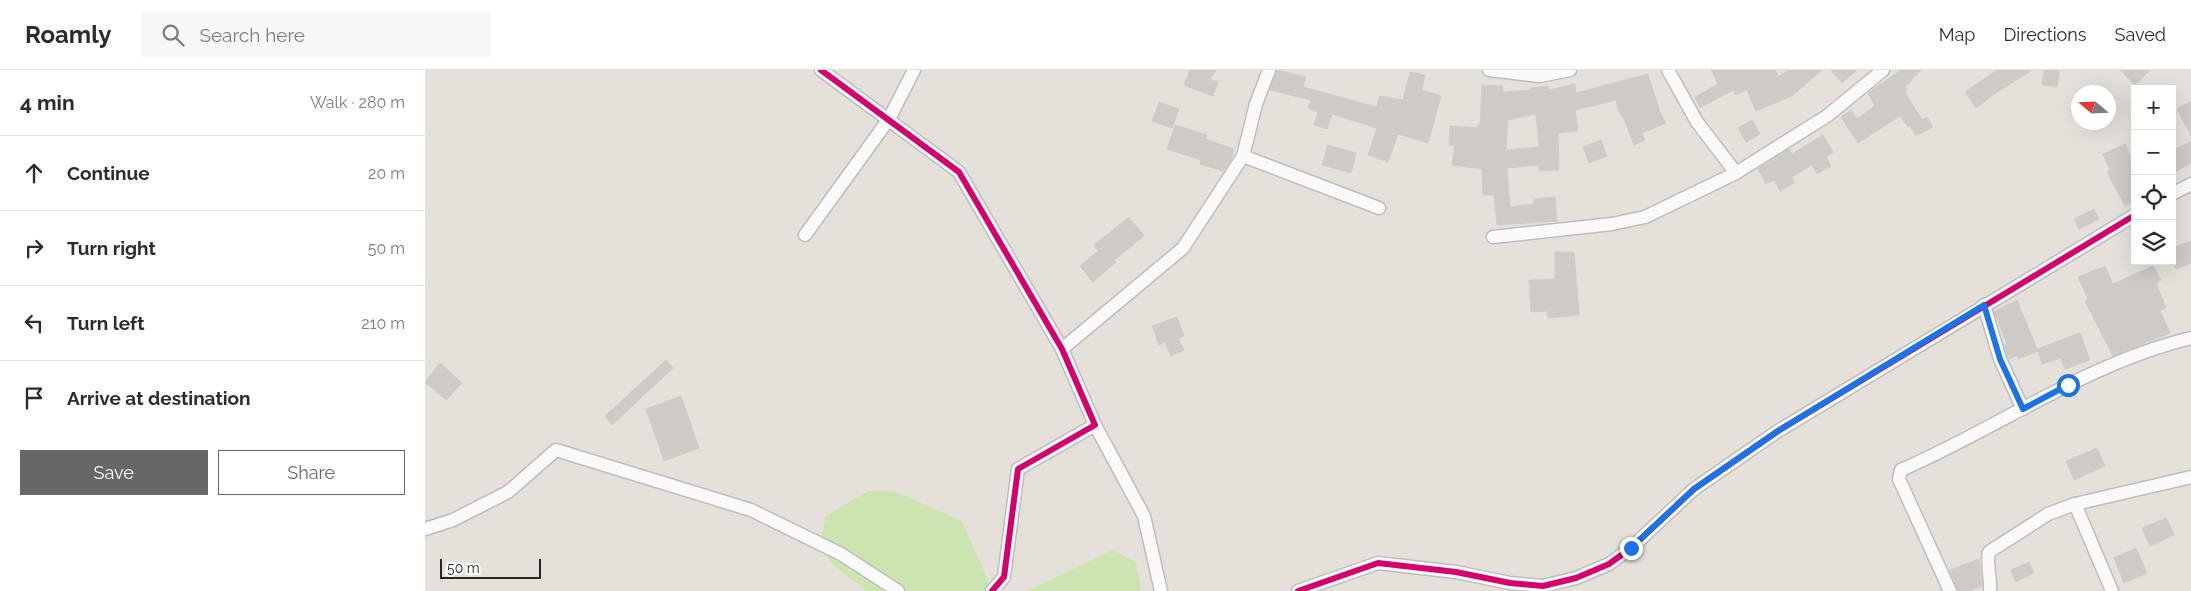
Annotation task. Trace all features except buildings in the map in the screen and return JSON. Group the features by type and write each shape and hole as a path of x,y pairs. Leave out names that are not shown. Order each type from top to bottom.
{"street":[{"path":"821,70 959,172 1063,349 1095,425 1144,516 1161,591"},
{"path":"805,235 889,119 914,70"},
{"path":"1063,349 1183,248 1243,156 1256,104 1269,70"},
{"path":"1489,70 1540,76 1570,70"},
{"path":"1668,70 1697,122 1736,173"},
{"path":"1493,237 1612,224 1645,217 1736,173 1827,116 1883,70"},
{"path":"1243,156 1379,208"},
{"path":"2176,192 2191,184"},
{"path":"1298,591 1378,563 1456,572 1510,587 1543,586 1576,578 1609,564 1631,548 1694,489 1778,431 2131,217"},
{"path":"1984,305 2000,359 2023,409"},
{"path":"1949,591 1899,480 1901,470 2068,385 2165,344 2191,338"},
{"path":"992,591 1003,577 1018,469 1095,425"},
{"path":"425,528 453,520 508,492 556,450 751,510 841,554 898,591"},
{"path":"1990,591 1991,579 1987,556 1989,552 2048,514 2075,504 2191,477"},
{"path":"2075,504 2112,591"}],"green space":[{"path":"868,491 894,491 962,521 992,590 996,591 867,591 834,566 820,544 826,516"},
{"path":"1113,550 1136,562 1141,591 1027,591"}],"cycle path":[{"path":"821,70 959,172 1062,349 1095,425 1018,469 1004,577 992,591"},
{"path":"1298,591 1378,563 1456,572 1510,583 1543,586 1576,578 1609,564 1631,548 1694,489 1778,431 2131,217"}],"route":[{"path":"1631,548 1694,489 1778,431 1984,305 2000,359 2023,409 2068,385"}]}
